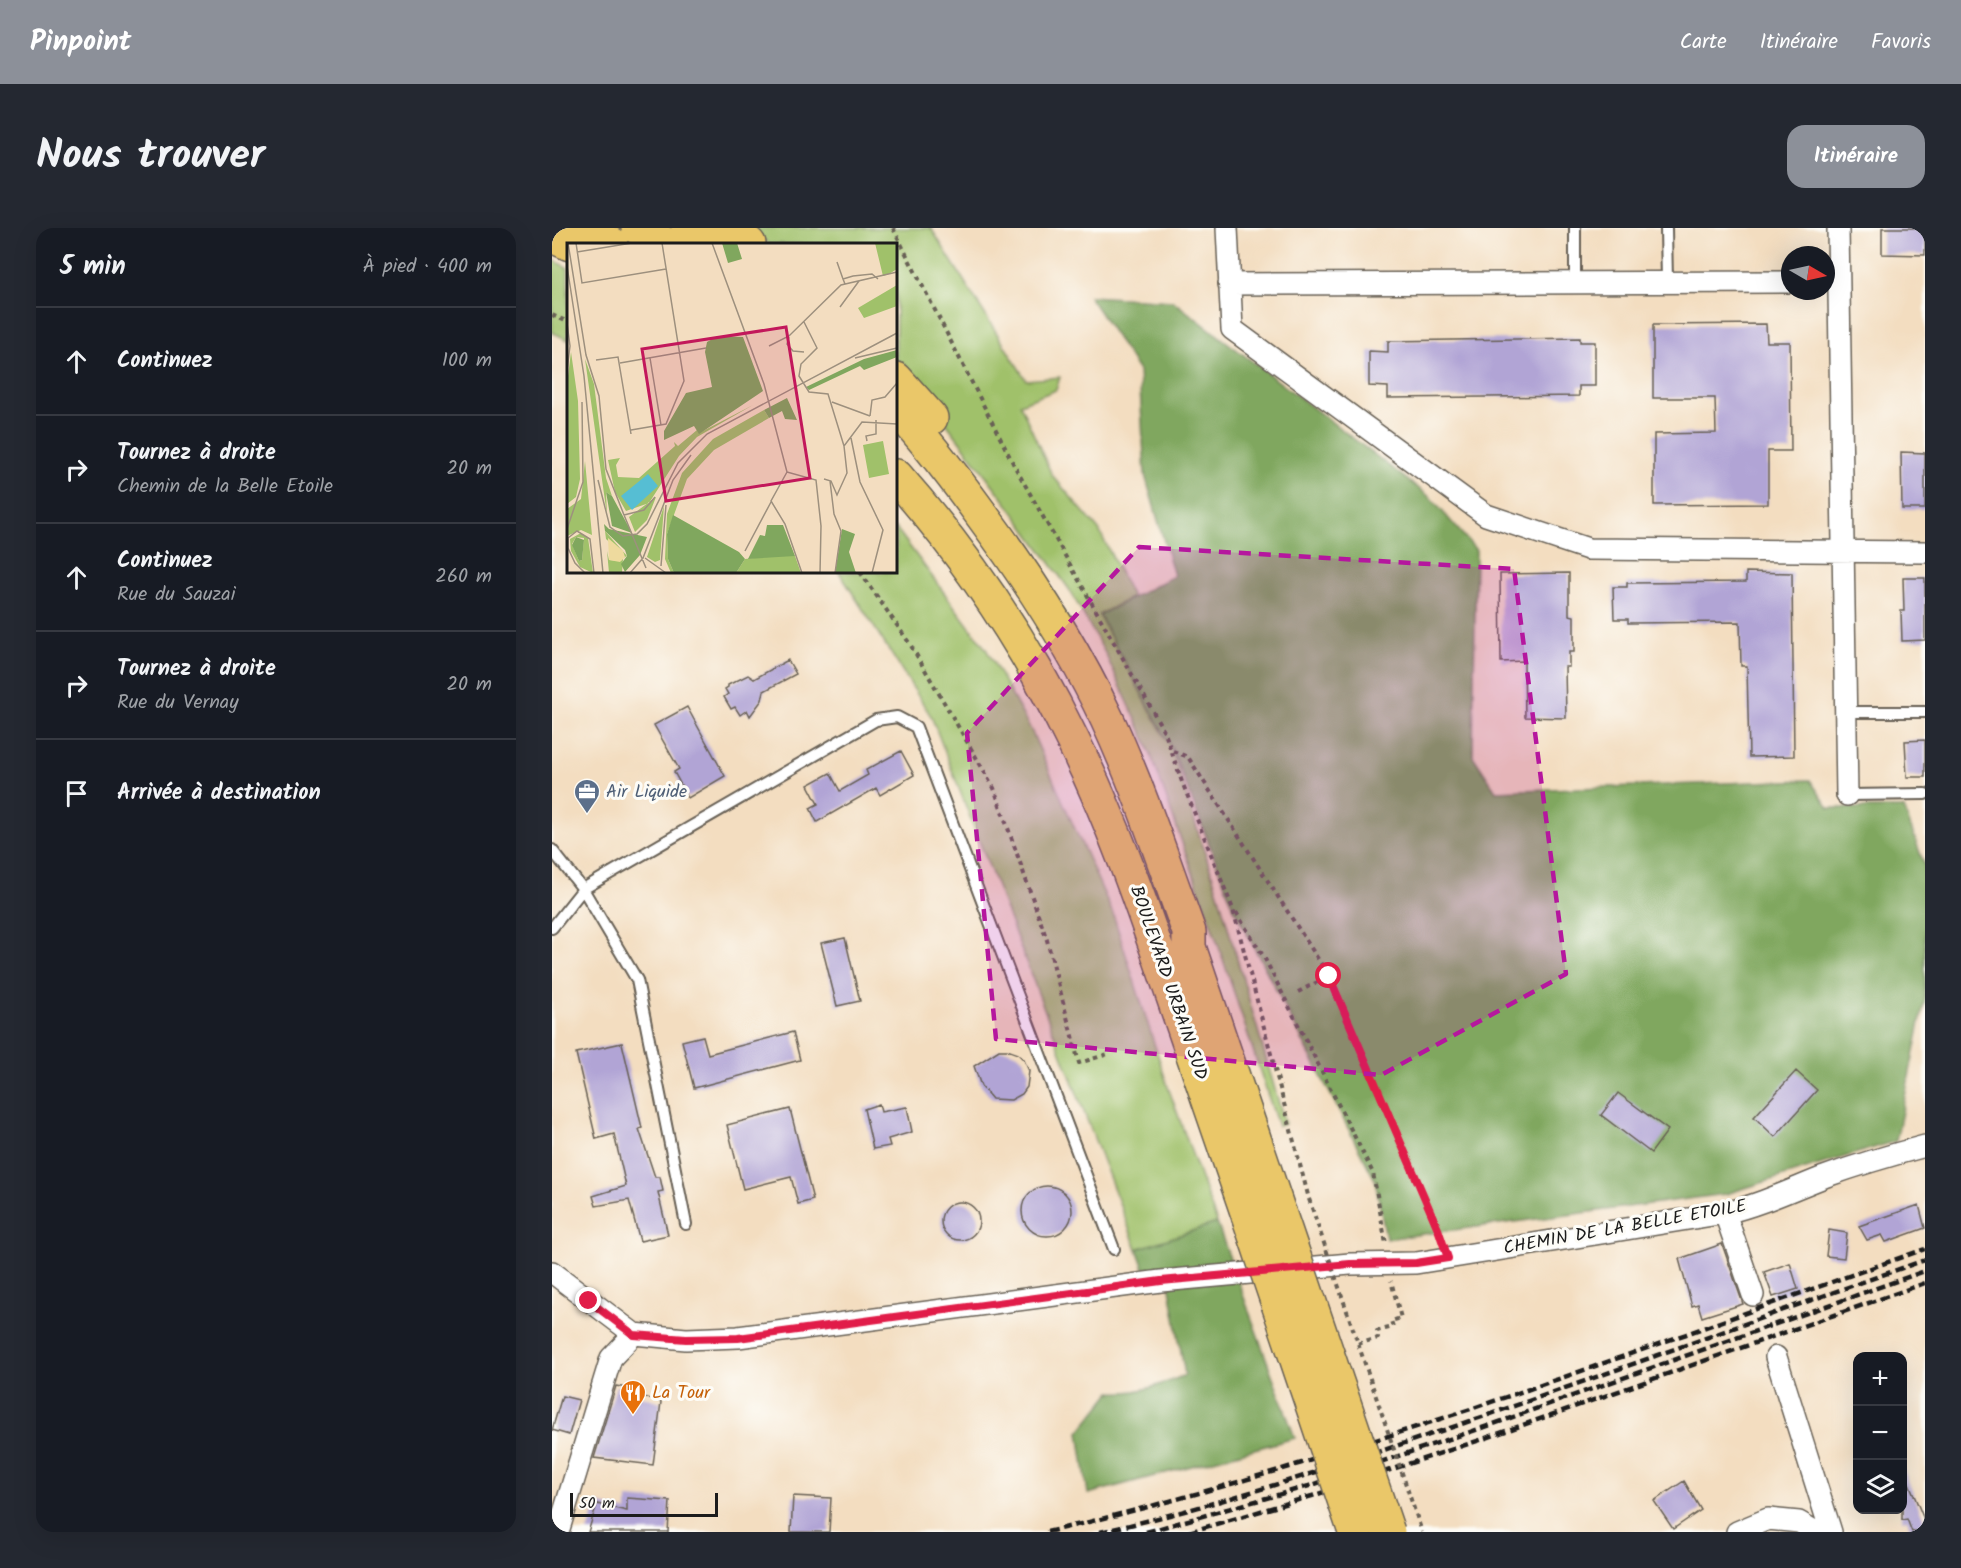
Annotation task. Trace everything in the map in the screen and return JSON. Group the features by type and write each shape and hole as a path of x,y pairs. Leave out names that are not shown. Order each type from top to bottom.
{"highway":[{"path":"583,228 609,243"},
{"path":"638,228 663,243"},
{"path":"688,228 710,243"},
{"path":"729,228 747,243"},
{"path":"552,236 568,243"},
{"path":"897,380 935,423 998,504 1045,574 1097,662 1138,752 1197,920 1189,947"},
{"path":"897,409 951,474 1003,544 1037,592 1082,670 1107,718 1144,808 1189,932 1189,947"},
{"path":"897,437 922,465 993,556 1053,650 1089,715 1116,773 1134,814 1179,935 1189,947"},
{"name":"BOULEVARD URBAIN SUD","path":"897,477 956,550 996,607 1026,654 1072,738 1105,810 1388,1532"},
{"name":"BOULEVARD URBAIN SUD","path":"1189,947 1355,1532"}],"street":[{"path":"1227,228 1232,329 1486,515 1588,549 1925,552"},
{"path":"1835,260 1838,228"},
{"path":"1228,284 1781,282"},
{"path":"1834,300 1844,553 1847,795"},
{"name":"CHEMIN DE LA BELLE ETOILE","path":"634,1335 686,1339 738,1338 1161,1281 1350,1264 1390,1274 1416,1263 1753,1207 1824,1177 1925,1146"},
{"path":"1725,1213 1753,1295"},
{"path":"552,1272 634,1335 611,1358 558,1532"},
{"path":"1776,1357 1831,1532"},
{"path":"1737,1532 1768,1519 1799,1522 1816,1532"}],"lane":[{"path":"1575,228 1575,283"},
{"path":"1666,228 1667,282"},
{"path":"1846,712 1925,712"},
{"path":"552,928 583,889 876,720 897,717 916,727 1114,1249"},
{"path":"1847,795 1925,794"},
{"path":"552,850 583,889 637,980 686,1224"}],"path":[{"path":"893,228 1015,466 1173,751 1182,783 1233,909 1309,1199 1422,1532"},
{"path":"552,315 567,322"},
{"path":"861,573 910,644 994,788 1047,940 1079,1063 1108,1054"},
{"path":"1173,751 1188,757 1329,976 1438,1229 1448,1258"},
{"path":"1233,909 1265,959 1374,1173 1390,1274 1401,1318 1391,1321 1393,1327 1377,1331 1378,1338 1358,1344"},
{"path":"1298,992 1329,976"}],"highlighted area":[{"path":"1139,547 1514,569 1566,974 1381,1075 996,1039 967,733"}],"green space":[{"path":"750,228 931,228 1026,380 1060,377 1056,390 1020,404 1052,475 1099,530 1132,597 1099,615 1171,748 1219,896 1285,1124 1278,1126 1218,944 1146,741 1105,653 1069,589 1012,510 943,419 897,370 897,243 768,243"},
{"path":"552,259 567,267 567,340 552,332"},
{"path":"1089,296 1173,301 1430,497 1476,550 1473,756 1496,791 1810,780 1829,808 1904,808 1925,867 1925,998 1896,1141 1726,1194 1386,1239 1375,1180 1234,909 1173,751 1099,615 1174,576 1145,475 1139,371"},
{"path":"897,529 986,649 1031,730 1113,914 1168,1087 1217,1223 1137,1249 931,716 840,573 897,573"},
{"path":"1217,1223 1295,1438 1088,1494 1079,1432 1111,1392 1140,1390 1185,1375 1167,1271 1144,1268 1137,1249"}],"building":[{"path":"1882,228 1925,228 1925,255 1882,254"},
{"path":"1766,324 1767,342 1790,342 1791,451 1768,451 1768,504 1654,505 1654,434 1716,433 1715,398 1653,398 1653,325"},
{"path":"1580,338 1580,342 1595,342 1595,386 1579,386 1579,396 1388,398 1388,387 1369,386 1369,351 1388,352 1388,341"},
{"path":"1901,452 1925,453 1925,509 1902,509"},
{"path":"1746,572 1792,573 1794,756 1749,757 1747,666 1741,666 1740,622 1628,623 1628,619 1614,619 1613,587 1627,587 1627,583 1746,582"},
{"path":"1569,573 1569,615 1574,616 1574,652 1569,652 1569,667 1565,667 1566,718 1525,717 1524,661 1501,662 1500,574"},
{"path":"1903,578 1925,578 1925,640 1902,641"},
{"path":"788,660 796,674 764,691 762,700 750,716 747,710 740,715 735,707 731,709 724,697 728,694 725,689 728,685 748,675 754,679"},
{"path":"687,707 725,776 688,798 674,772 679,769 654,725"},
{"path":"1925,740 1925,777 1907,777 1905,741"},
{"path":"901,751 914,775 880,795 876,788 817,822 810,808 818,804 808,785 830,773 840,791 868,775 866,770"},
{"path":"845,938 860,1001 837,1006 821,943"},
{"path":"793,1032 800,1060 694,1088 682,1041 703,1036 708,1054"},
{"path":"622,1043 642,1128 639,1129 655,1177 660,1177 663,1191 658,1192 668,1235 640,1241 629,1200 596,1206 593,1196 626,1186 614,1134 596,1139 576,1053"},
{"path":"999,1050 1018,1054 1029,1071 1027,1087 1022,1094 1011,1100 992,1099 981,1086 974,1066"},
{"path":"1796,1071 1817,1090 1775,1137 1754,1117"},
{"path":"1618,1093 1668,1130 1651,1153 1601,1115"},
{"path":"879,1104 881,1112 907,1107 912,1132 888,1139 890,1146 873,1149 864,1109"},
{"path":"790,1109 813,1200 798,1204 791,1177 743,1189 727,1125"},
{"path":"1042,1186 1052,1186 1065,1193 1072,1206 1072,1216 1065,1229 1052,1236 1042,1236 1033,1232 1026,1225 1022,1216 1022,1206 1026,1197 1033,1190"},
{"path":"960,1202 974,1207 979,1221 974,1235 960,1240 946,1235 941,1221 946,1207"},
{"path":"1919,1205 1925,1228 1886,1242 1882,1235 1867,1240 1859,1226"},
{"path":"1829,1230 1847,1233 1844,1258 1826,1256"},
{"path":"1722,1244 1743,1304 1702,1317 1698,1304 1692,1306 1679,1259"},
{"path":"1790,1263 1798,1289 1773,1297 1764,1272"},
{"path":"616,1386 632,1389 631,1393 661,1402 653,1465 594,1458"},
{"path":"562,1396 579,1400 569,1435 552,1430"},
{"path":"1907,1478 1925,1522 1925,1532 1912,1532 1907,1519 1902,1520 1902,1514 1907,1514"},
{"path":"1684,1481 1701,1510 1673,1529 1654,1501"},
{"path":"793,1496 831,1498 829,1532 791,1532"},
{"path":"627,1498 670,1501 668,1532 588,1532 597,1504 627,1511"}],"railway":[{"path":"1047,1532 1159,1504 1380,1439 1490,1403 1925,1249"},
{"path":"1100,1532 1305,1476 1551,1393 1925,1260"},
{"path":"1146,1532 1309,1486 1482,1428 1925,1271"},
{"path":"1189,1532 1312,1496 1486,1438 1925,1283"}],"place":[{"name":"Air Liquide","path":"587,815"},
{"name":"La Tour","path":"633,1416"}],"route":[{"path":"589,1301 634,1335 686,1339 738,1338 1161,1281 1350,1264 1416,1263 1448,1258 1438,1229 1329,976"}]}
